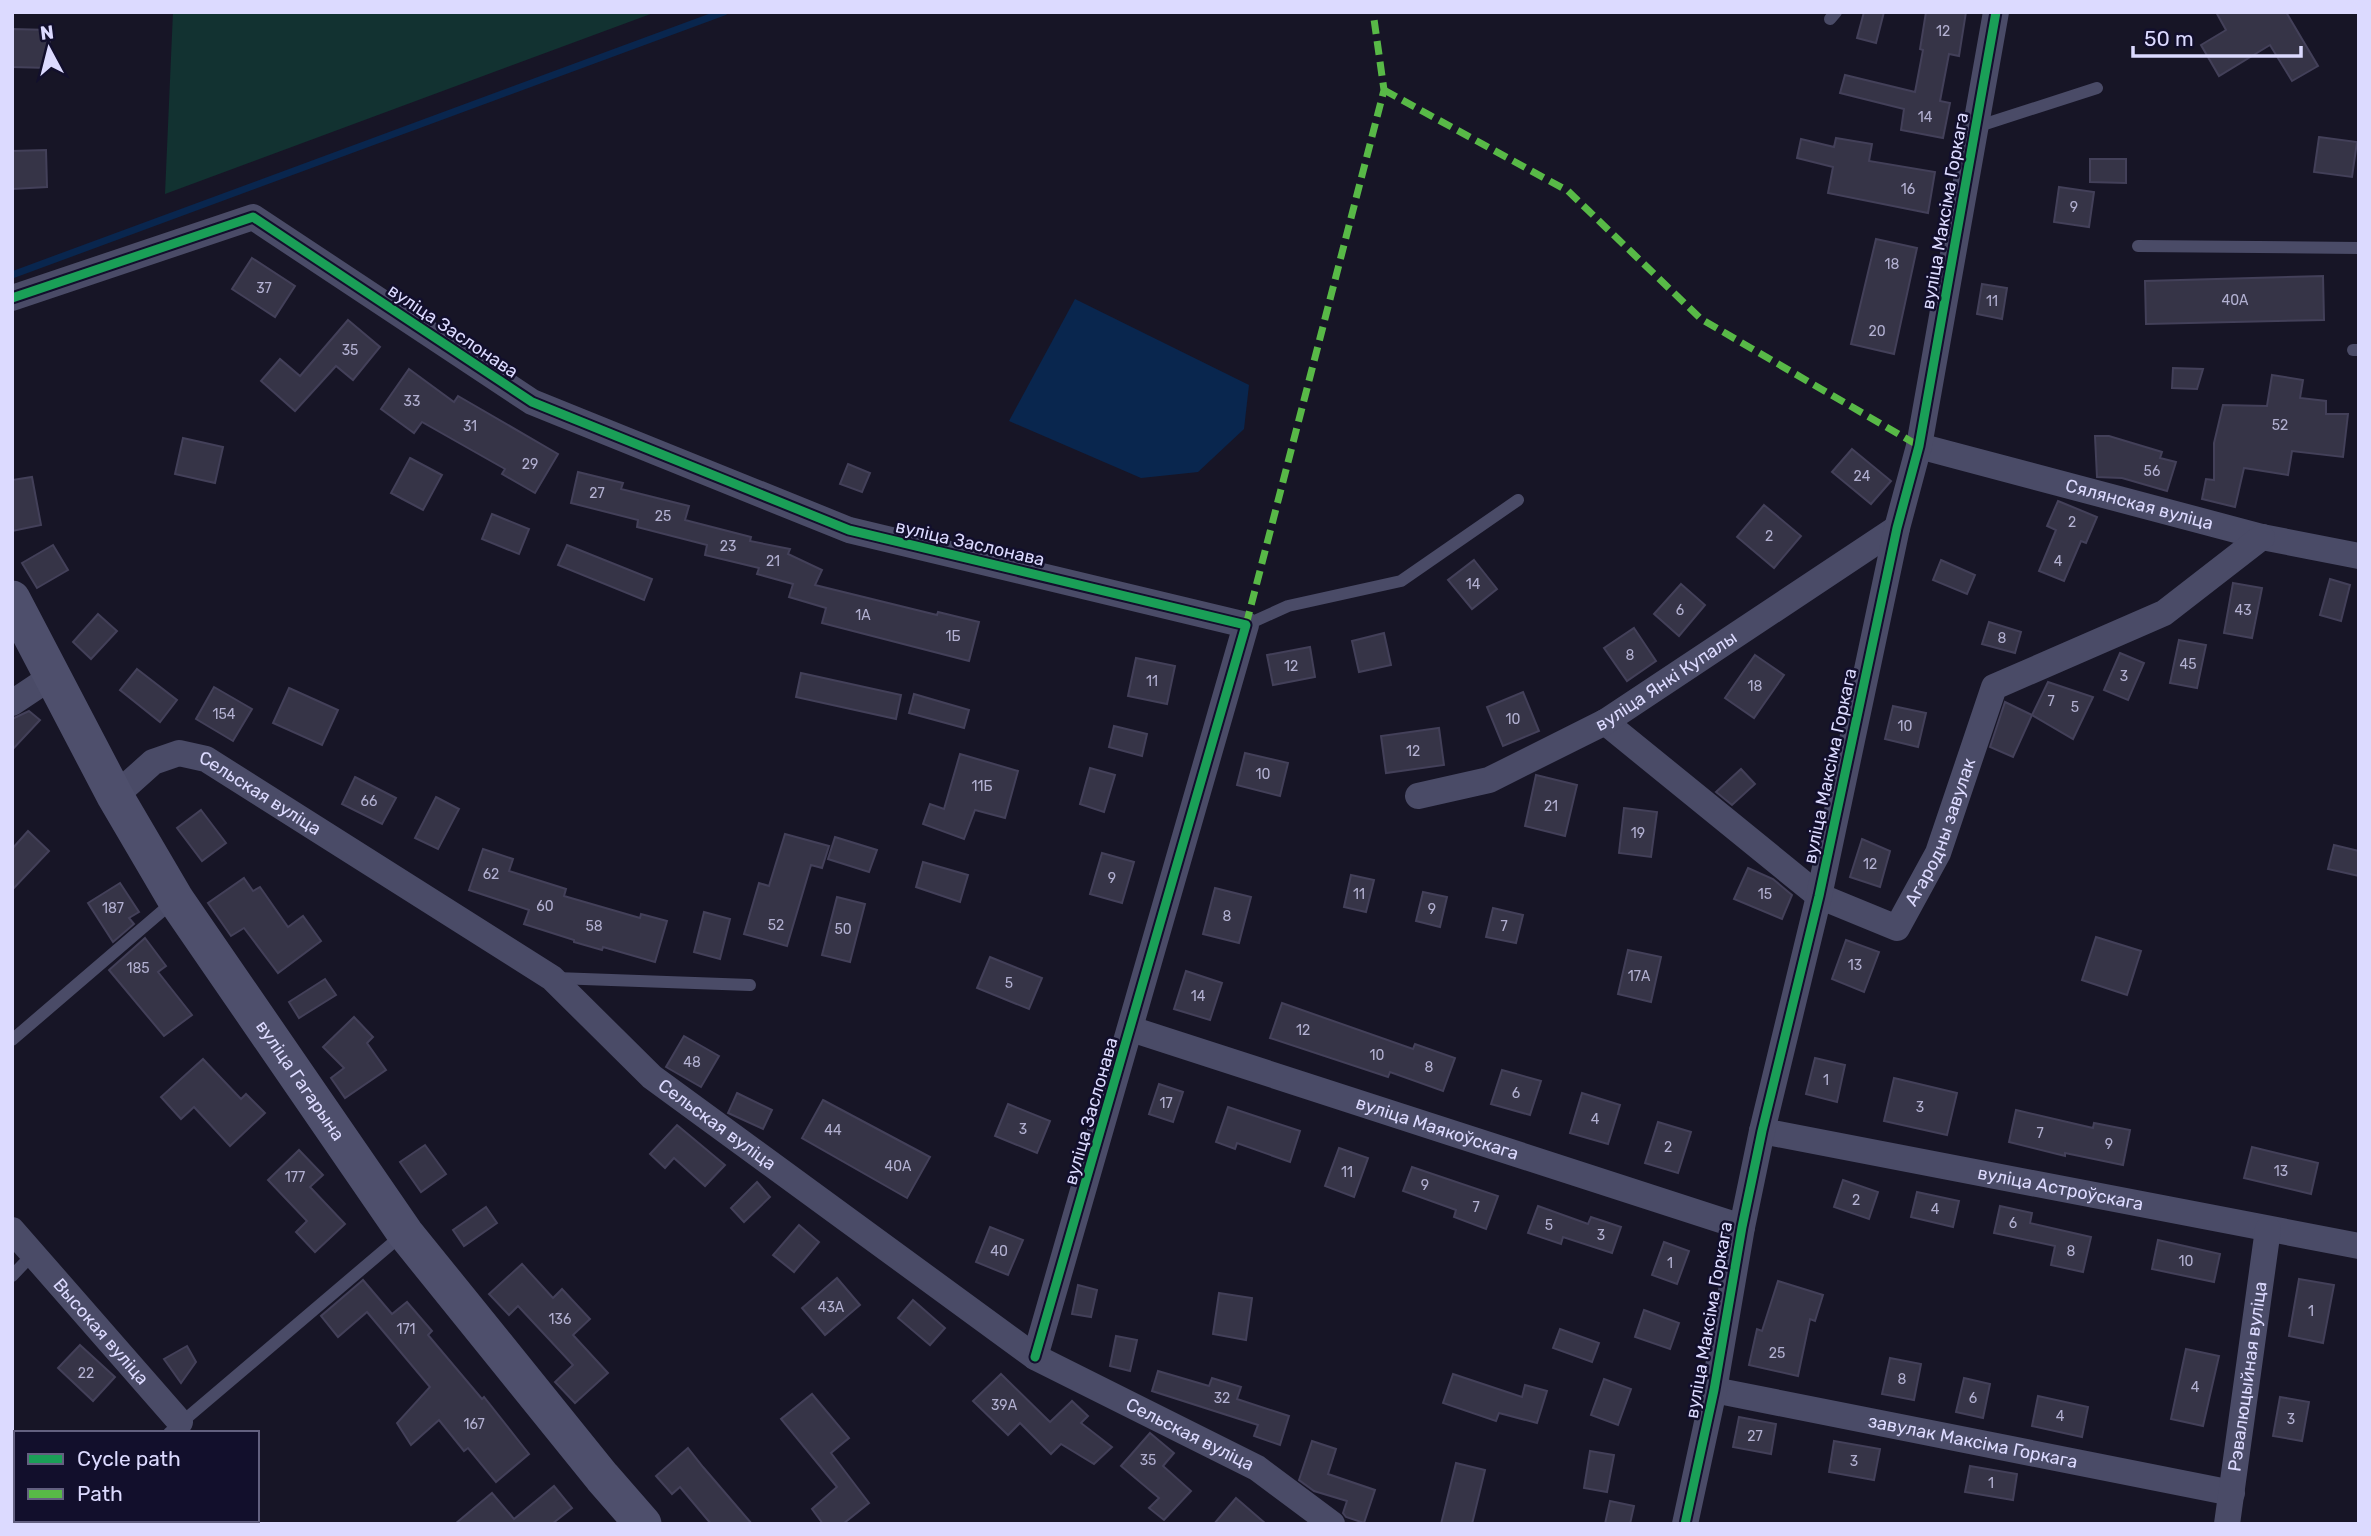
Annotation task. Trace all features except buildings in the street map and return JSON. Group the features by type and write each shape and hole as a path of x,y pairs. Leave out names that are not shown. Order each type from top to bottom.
{"street":[{"name":"вуліца Максіма Горкага","path":"1685,1524 1714,1390 1742,1227 1762,1131 1819,896 1897,528 1919,446 1996,12"},
{"name":"вуліца Заслонава","path":"12,298 253,217 545,408 849,530 1246,625 1132,1029 1035,1357"},
{"name":"Сялянская вуліца","path":"1919,446 2262,537 2359,556"},
{"name":"вуліца Янкі Купалы","path":"1418,796 1489,780 1605,722 1897,528"},
{"name":"Агародны завулак","path":"1605,722 1819,896 1897,928 1938,853 1994,687 2164,613 2262,537"},
{"name":"вуліца Гагарына","path":"12,599 115,796 176,900 405,1233 643,1524"},
{"path":"12,704 51,677"},
{"name":"Сельская вуліца","path":"115,796 153,762 179,753 206,759 552,978 652,1077 1035,1357 1257,1468 1332,1524"},
{"name":"вуліца Маякоўскага","path":"1132,1029 1742,1227"},
{"name":"вуліца Астроўскага","path":"1762,1131 2359,1246"},
{"name":"Рэвалюцыйная вуліца","path":"2227,1524 2268,1229"},
{"name":"Высокая вуліца","path":"12,1230 174,1427"},
{"name":"завулак Максіма Горкага","path":"1714,1390 2232,1493"}],"lane":[{"path":"1975,127 2097,88"},
{"path":"2137,246 2359,248"},
{"path":"1246,625 1288,606 1401,580 1518,500"},
{"path":"12,1040 176,900"},
{"path":"552,978 750,985"},
{"path":"174,1427 405,1233"},
{"path":"12,1276 32,1255"}],"green space":[{"path":"173,12 656,12 165,194"}],"water":[{"path":"1075,299 1249,385 1244,429 1198,472 1141,478 1009,421"}],"waterway":[{"path":"12,275 724,12"}],"marked path":[{"path":"1246,625 1384,90 1373,12"},
{"path":"1384,90 1568,191 1701,319 1919,446"}],"cycle path":[{"path":"1685,1524 1714,1390 1742,1227 1762,1131 1819,896 1897,528 1919,446 1996,12"},
{"path":"12,298 253,217 532,402 849,530 1246,625 1035,1357"}]}
